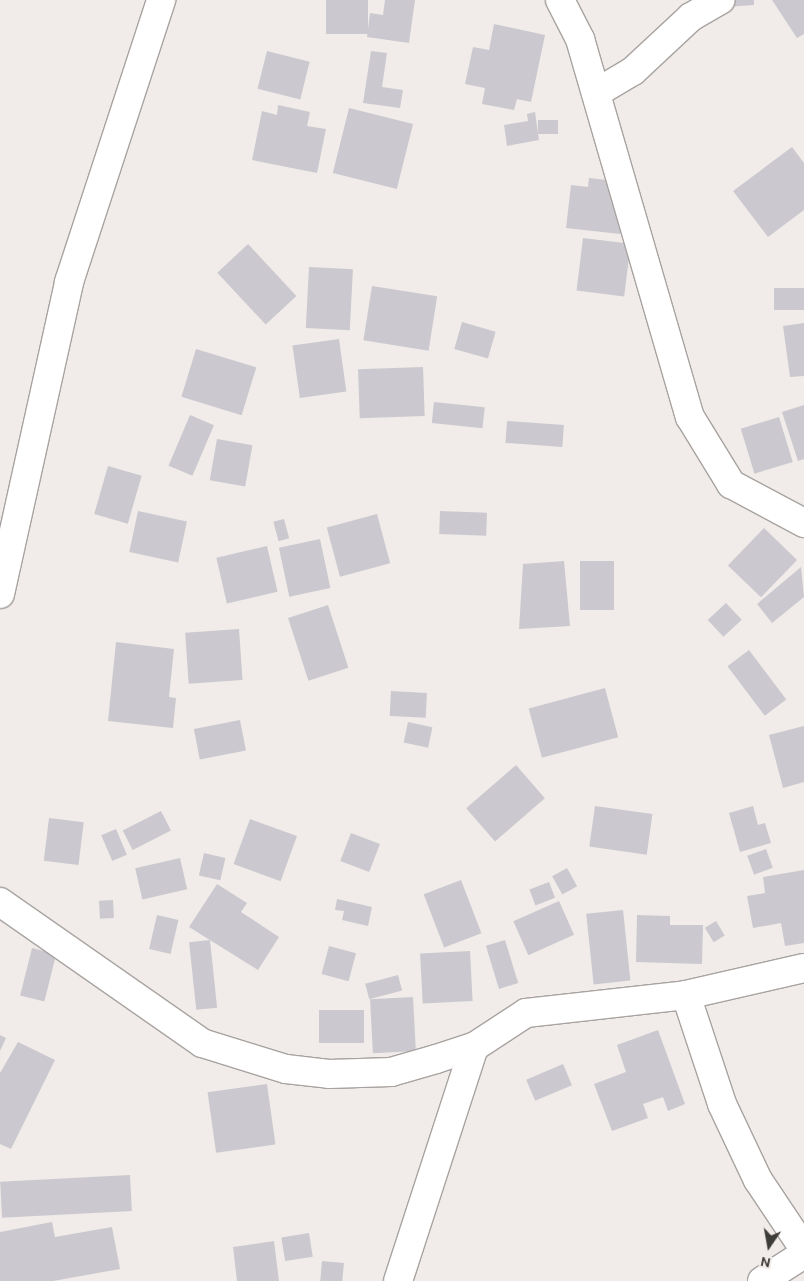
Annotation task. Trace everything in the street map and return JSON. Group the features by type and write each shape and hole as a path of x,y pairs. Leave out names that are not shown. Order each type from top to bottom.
{"street":[{"path":"0,594 69,282 161,0"},
{"path":"560,0 580,39 690,417 731,484 804,523"},
{"path":"596,93 633,71 691,16 720,0"},
{"path":"0,902 202,1043 286,1069 391,1072 474,1047 526,1013 686,995 804,968"},
{"path":"686,995 722,1104 758,1180 804,1249"},
{"path":"398,1281 474,1047"},
{"path":"762,1281 804,1254"}],"building":[{"path":"326,0 368,0 368,34 326,34"},
{"path":"385,0 415,0 409,43 367,37 370,13 383,15"},
{"path":"695,0 754,0 754,5 696,9"},
{"path":"772,0 804,0 804,34 797,38"},
{"path":"494,24 545,35 531,102 517,99 514,110 482,104 485,88 465,84 473,47 489,50"},
{"path":"267,51 310,62 300,99 258,89"},
{"path":"371,51 387,53 382,87 403,90 400,108 363,103"},
{"path":"278,105 310,112 307,126 326,129 317,173 252,160 262,111 277,115"},
{"path":"349,108 413,124 397,189 333,173"},
{"path":"535,112 539,140 507,146 504,125 528,121 527,114"},
{"path":"538,120 558,120 558,134 538,134"},
{"path":"792,147 804,163 804,210 768,237 733,191"},
{"path":"589,178 618,181 623,208 620,234 566,228 571,185 588,187"},
{"path":"583,238 631,244 624,296 577,291"},
{"path":"248,244 296,296 266,325 217,273"},
{"path":"309,267 353,269 350,330 306,328"},
{"path":"372,286 437,296 429,351 363,340"},
{"path":"774,288 804,288 804,310 774,310"},
{"path":"462,322 496,332 488,359 454,349"},
{"path":"804,323 804,376 790,377 783,326"},
{"path":"339,339 346,391 300,398 292,346"},
{"path":"196,349 256,367 242,415 181,397"},
{"path":"423,367 425,416 360,418 358,369"},
{"path":"434,402 485,407 483,428 432,423"},
{"path":"804,405 804,459 798,461 782,412"},
{"path":"190,415 214,425 192,476 169,466"},
{"path":"779,417 793,462 754,474 741,429"},
{"path":"507,421 564,425 562,447 505,443"},
{"path":"217,439 252,445 245,487 210,480"},
{"path":"108,466 142,476 128,524 94,514"},
{"path":"138,511 187,521 178,562 129,552"},
{"path":"440,511 487,513 486,536 439,534"},
{"path":"377,514 390,563 340,577 327,527"},
{"path":"284,519 289,538 279,541 273,522"},
{"path":"764,528 797,560 761,597 728,565"},
{"path":"320,539 330,588 289,597 279,548"},
{"path":"267,546 278,592 227,603 216,558"},
{"path":"564,561 570,626 519,629 523,564"},
{"path":"580,561 614,561 614,610 580,610"},
{"path":"801,567 804,597 772,623 757,604"},
{"path":"726,603 742,620 723,637 708,620"},
{"path":"328,605 348,668 308,681 288,618"},
{"path":"239,629 243,680 189,684 185,633"},
{"path":"116,642 174,649 169,697 176,698 173,728 108,721"},
{"path":"749,650 786,700 765,716 727,666"},
{"path":"605,688 618,737 542,758 529,708"},
{"path":"391,691 427,693 426,718 390,716"},
{"path":"240,720 246,750 200,759 194,729"},
{"path":"408,722 432,727 428,748 404,743"},
{"path":"804,726 804,782 783,788 769,735"},
{"path":"516,765 545,798 495,842 466,808"},
{"path":"595,806 652,814 647,855 589,847"},
{"path":"753,806 758,825 765,823 771,843 740,852 729,813"},
{"path":"161,811 171,831 133,850 123,831"},
{"path":"49,818 84,822 78,865 44,861"},
{"path":"250,819 297,836 281,881 234,864"},
{"path":"116,829 127,855 112,861 101,835"},
{"path":"351,833 380,844 369,872 340,861"},
{"path":"766,849 773,868 754,875 747,856"},
{"path":"204,853 225,858 220,880 199,875"},
{"path":"180,858 187,889 142,900 135,868"},
{"path":"567,868 577,886 562,895 552,876"},
{"path":"804,870 804,943 785,946 781,923 753,928 747,896 765,893 763,877"},
{"path":"461,880 481,933 444,948 424,894"},
{"path":"549,882 555,898 535,905 529,890"},
{"path":"217,884 247,903 241,912 279,937 258,970 189,927"},
{"path":"337,899 372,907 368,926 342,920 344,911 335,910"},
{"path":"113,900 114,918 100,919 99,901"},
{"path":"559,901 574,935 528,955 513,921"},
{"path":"623,910 630,981 594,984 586,914"},
{"path":"157,915 178,920 171,954 149,949"},
{"path":"637,915 670,916 670,925 703,925 702,964 636,962"},
{"path":"716,921 725,936 714,942 705,928"},
{"path":"210,940 217,1008 196,1010 189,942"},
{"path":"505,940 518,983 499,989 486,946"},
{"path":"329,946 356,953 349,981 321,974"},
{"path":"32,948 56,954 44,1002 20,996"},
{"path":"470,951 473,1001 423,1004 420,954"},
{"path":"398,975 402,990 369,999 365,984"},
{"path":"413,997 416,1051 373,1053 370,999"},
{"path":"319,1010 364,1010 364,1043 319,1043"},
{"path":"658,1030 685,1104 668,1111 663,1097 643,1104 648,1118 612,1131 594,1084 626,1072 617,1045"},
{"path":"0,1035 6,1038 0,1051"},
{"path":"18,1042 55,1060 11,1149 0,1144 0,1073"},
{"path":"563,1064 572,1085 535,1101 526,1080"},
{"path":"267,1084 275,1144 216,1153 208,1092"},
{"path":"130,1175 132,1211 2,1218 0,1182"},
{"path":"52,1222 55,1237 112,1227 120,1269 53,1281 0,1281 0,1232"},
{"path":"309,1233 313,1257 285,1261 281,1237"},
{"path":"274,1241 279,1281 237,1281 233,1247"},
{"path":"322,1261 344,1263 342,1281 320,1281"}]}
